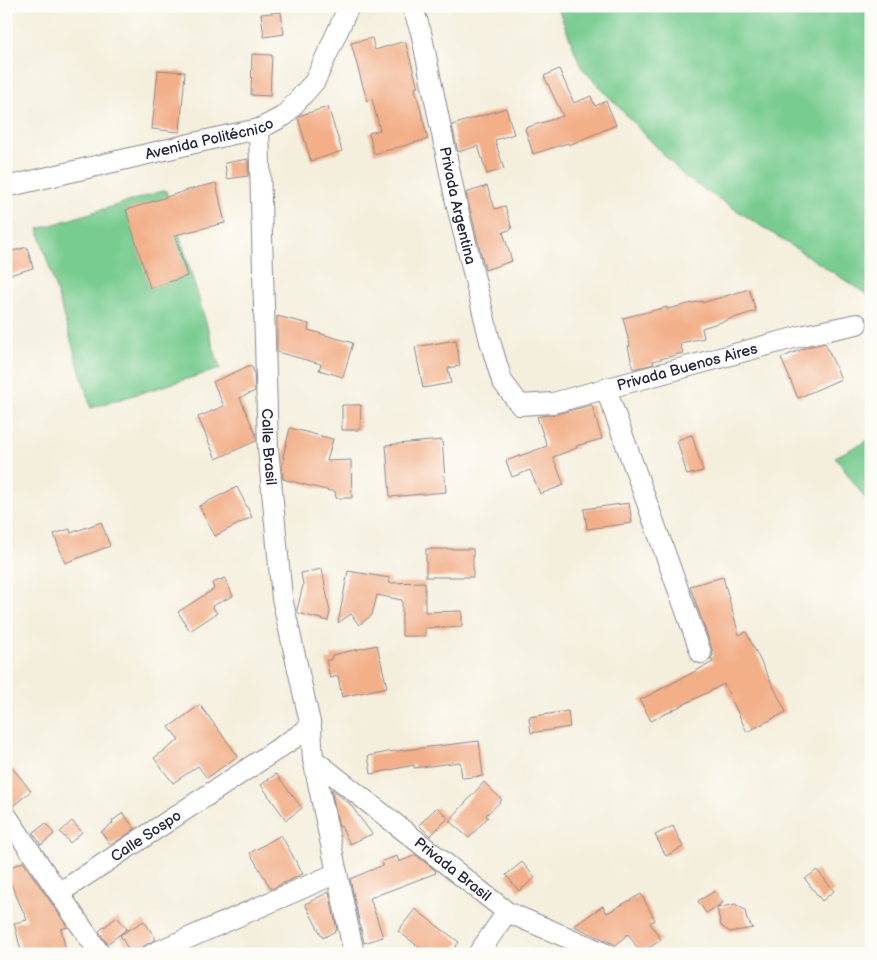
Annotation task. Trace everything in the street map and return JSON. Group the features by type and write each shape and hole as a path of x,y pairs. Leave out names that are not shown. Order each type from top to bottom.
{"street":[{"name":"Avenida Politécnico","path":"6,187 259,129 284,116 315,80 349,6"},
{"name":"Privada Argentina","path":"412,6 421,32 456,202 490,341 502,381 517,401"},
{"name":"Calle Brasil","path":"259,129 268,448 282,598 311,727 313,759 354,954"},
{"name":"Privada Buenos Aires","path":"517,401 520,404 553,404 805,335 857,324"},
{"path":"606,389 701,653"},
{"name":"Calle Sospo","path":"59,893 311,727"},
{"name":"Privada Brasil","path":"313,759 507,912 606,954"},
{"path":"6,815 100,954"},
{"path":"152,954 337,873"},
{"path":"478,954 507,912"}],"green space":[{"path":"557,6 871,6 871,297 685,177 581,67"},
{"path":"166,190 220,369 91,408 38,229"},
{"path":"871,439 871,506 835,457"}],"building":[{"path":"281,12 284,34 264,37 261,14"},
{"path":"372,38 375,50 405,41 418,87 415,88 428,139 374,154 369,133 380,130 372,99 367,101 351,43"},
{"path":"252,54 272,55 270,96 251,95"},
{"path":"559,69 574,103 591,96 595,106 606,101 616,125 569,145 568,143 533,154 525,128 563,116 544,76"},
{"path":"158,70 185,72 180,132 152,129"},
{"path":"328,107 342,151 311,161 298,118 301,115"},
{"path":"506,108 514,134 495,140 504,169 487,174 478,146 458,152 452,125"},
{"path":"248,159 248,176 227,179 225,163"},
{"path":"216,183 225,223 175,235 187,276 150,288 126,210"},
{"path":"487,186 495,209 505,206 512,229 503,232 512,261 485,270 466,193"},
{"path":"27,247 33,268 6,276 6,253"},
{"path":"749,289 756,311 702,328 704,338 680,343 683,353 653,361 654,364 633,369 623,318 667,307 667,309 702,301 702,303"},
{"path":"277,316 309,324 308,330 353,343 343,377 319,370 321,364 277,352"},
{"path":"456,340 460,366 448,368 451,383 423,388 415,347"},
{"path":"825,343 841,379 798,398 781,358 807,347"},
{"path":"251,365 254,372 255,391 240,398 256,435 256,441 216,459 198,417 224,406 213,382"},
{"path":"342,405 361,405 360,430 342,430"},
{"path":"592,405 602,439 576,446 577,448 553,457 564,485 540,494 530,470 512,477 506,461 547,446 537,417"},
{"path":"290,428 333,439 327,461 351,460 352,498 336,498 335,491 283,479 283,457"},
{"path":"692,435 703,471 687,475 677,440"},
{"path":"442,440 446,492 390,497 386,445"},
{"path":"237,487 252,517 215,536 199,506"},
{"path":"629,503 632,523 587,529 584,509"},
{"path":"101,522 110,546 65,563 54,534 70,529 71,533"},
{"path":"426,549 473,549 473,577 426,577"},
{"path":"322,569 330,612 328,621 298,613 297,610 303,585 301,573"},
{"path":"348,571 390,578 389,583 425,582 425,612 462,611 462,627 425,628 425,636 402,636 402,600 377,595 372,615 359,625 351,614 338,623"},
{"path":"723,577 739,635 746,632 786,712 747,732 724,684 651,721 640,700 713,662 711,658 713,655 712,649 690,586"},
{"path":"225,578 233,596 212,606 217,613 190,631 178,612 214,589 212,583"},
{"path":"377,645 387,687 342,697 338,676 330,678 326,660 331,660 332,655"},
{"path":"200,705 238,756 207,778 198,766 173,783 154,758 179,740 169,727"},
{"path":"568,711 570,727 531,733 529,717"},
{"path":"479,741 483,776 462,778 460,762 414,768 414,765 371,774 368,756"},
{"path":"6,760 31,791 13,806 6,803"},
{"path":"276,774 302,808 286,820 261,785"},
{"path":"484,782 502,800 486,815 488,817 469,838 449,821"},
{"path":"331,789 350,804 372,834 350,844 341,826 339,827"},
{"path":"437,807 448,818 430,836 419,825"},
{"path":"123,813 135,829 111,845 101,832"},
{"path":"72,821 82,832 70,843 60,832"},
{"path":"46,823 54,834 41,845 33,833"},
{"path":"673,826 683,847 666,856 655,835"},
{"path":"281,835 303,874 271,889 250,853"},
{"path":"416,855 435,870 436,873 370,898 383,937 364,943 350,879 383,865 382,861 397,856 399,862"},
{"path":"23,862 68,927 61,929 67,954 22,954 14,923 27,920 6,873 6,869"},
{"path":"522,862 535,878 519,891 506,875"},
{"path":"817,870 834,891 822,901 805,879"},
{"path":"715,891 723,903 706,913 698,901"},
{"path":"329,892 337,930 323,938 305,904"},
{"path":"641,894 655,920 650,923 661,940 641,953 628,934 616,945 574,926 603,906 607,913"},
{"path":"735,904 745,910 747,920 753,928 730,932 721,926 717,908"},
{"path":"415,909 459,942 450,954 428,954 398,931"},
{"path":"117,917 127,929 107,944 99,931"},
{"path":"144,921 156,939 143,947 140,954 131,954 120,935"}]}
